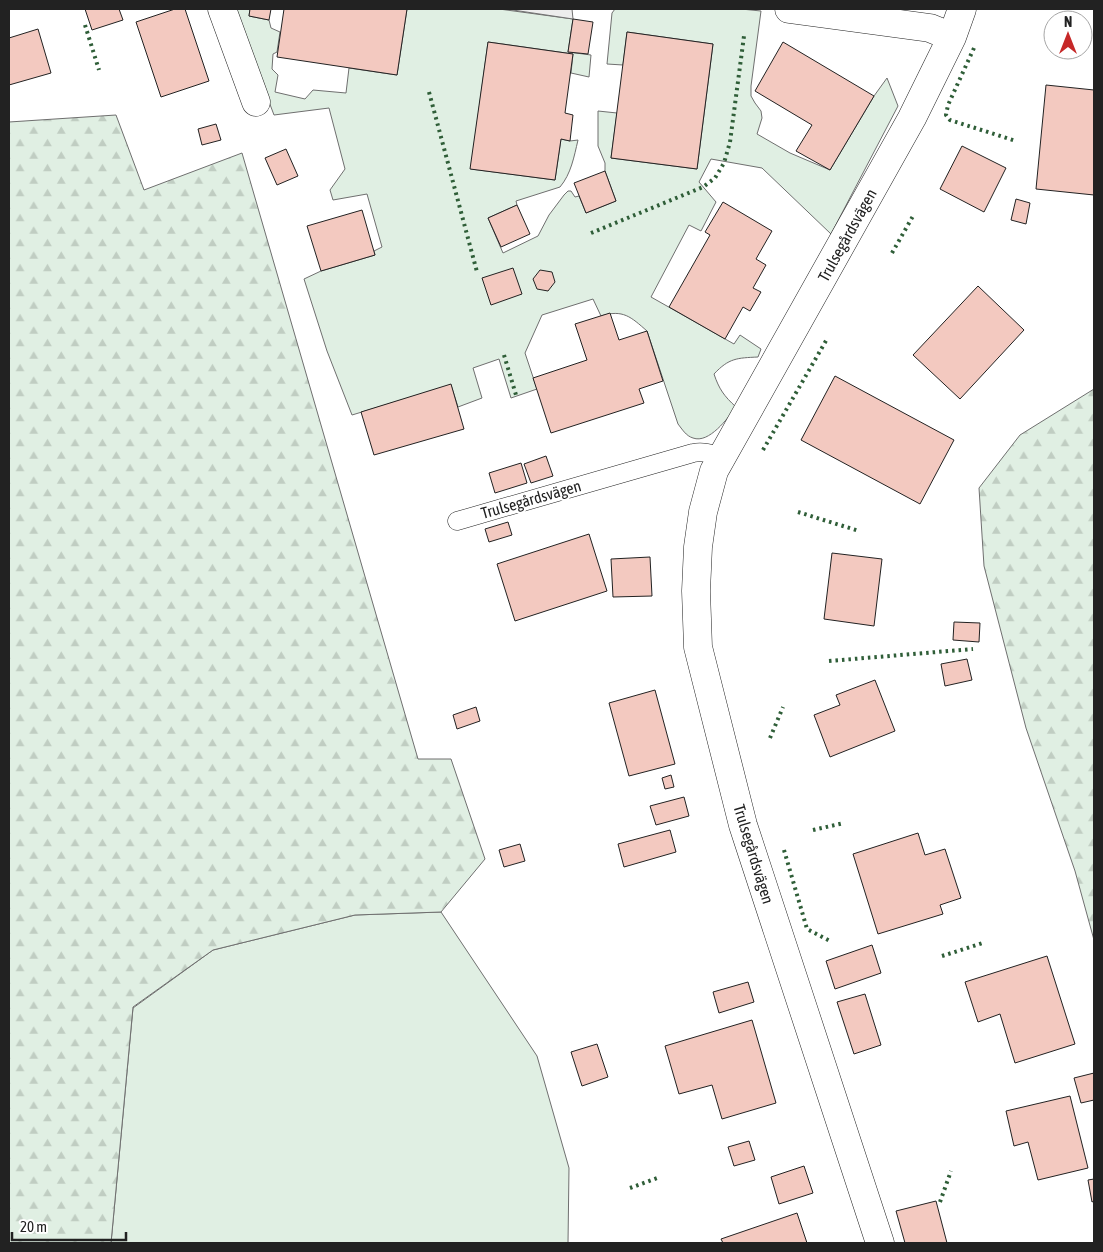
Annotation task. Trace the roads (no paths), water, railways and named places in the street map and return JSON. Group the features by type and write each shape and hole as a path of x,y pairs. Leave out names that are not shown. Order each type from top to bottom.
{"street":[{"path":"222,9 256,102"},
{"path":"789,9 930,28 952,37"},
{"name":"Trulsegårdsvägen","path":"880,1243 743,825 698,647 696,592 699,538 703,512 714,471 912,118 952,37 962,9"}],"lane":[{"name":"Trulsegårdsvägen","path":"457,520 693,453 708,452 722,457"}]}
